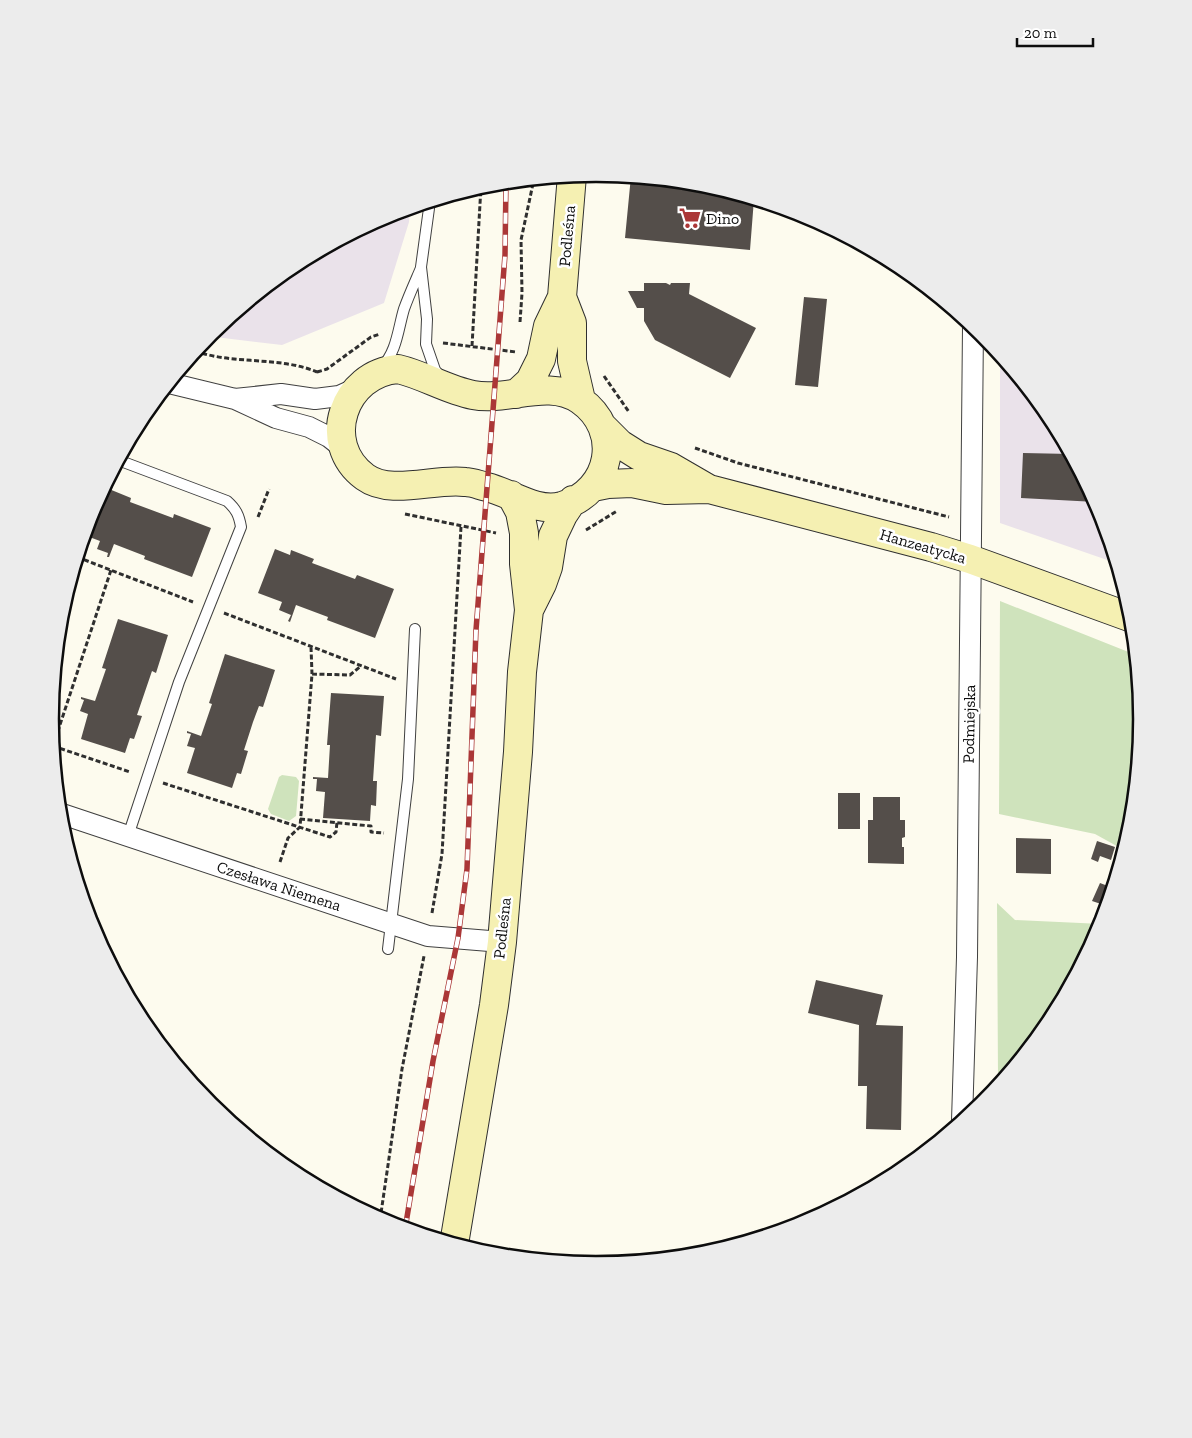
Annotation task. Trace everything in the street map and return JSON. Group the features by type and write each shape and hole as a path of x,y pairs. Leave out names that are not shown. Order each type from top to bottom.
{"street":[{"name":"Podleśna","path":"516,394 530,381 542,355 548,326 562,297 571,183"},
{"name":"Podleśna","path":"562,297 572,323 572,358 576,384 581,400"},
{"name":"Podmiejska","path":"962,1112 967,957 973,336"},
{"path":"236,399 281,394 314,398 338,396 387,370 398,369 416,373 448,388 473,395 498,396 546,390 570,394 581,400"},
{"path":"343,448 340,436 341,418 345,407 368,381"},
{"path":"176,385 236,399 276,418 309,427 329,437 343,448"},
{"name":"Hanzeatycka","path":"581,400 590,408 602,426 620,444 639,456 671,467 709,489 931,547 970,559 1123,615"},
{"name":"Podleśna","path":"529,610 545,576 553,536 563,515 601,476 606,464 607,439 602,426"},
{"name":"Hanzeatycka","path":"343,448 358,472 365,478 382,486 464,482 494,489 522,502 549,507 562,506 583,494 608,484 632,483 666,490 709,489"},
{"name":"Podleśna","path":"455,1237 494,1005 502,942 518,752 522,672 529,610 524,564 524,533 520,512 510,495"},
{"name":"Czesława Niemena","path":"68,817 428,936 502,942"}],"lane":[{"path":"429,208 421,267 426,340 435,370 448,388"},
{"path":"368,381 388,361 398,336 405,308 421,267"},
{"path":"124,462 227,501 235,508 241,527 179,682 128,836"},
{"path":"388,949 408,779 415,629"}],"path":[{"path":"519,330 522,293 521,240 533,185"},
{"path":"472,346 481,194"},
{"path":"318,372 327,369 378,333 398,336"},
{"path":"426,340 542,355"},
{"path":"572,358 589,359 595,363 634,420"},
{"path":"381,1211 402,1069 442,854 461,527"},
{"path":"83,559 197,603"},
{"path":"59,727 111,570"},
{"path":"221,612 394,679 413,680"},
{"path":"278,868 288,838 300,827 312,674 311,647"},
{"path":"312,674 350,675 361,666"},
{"path":"394,679 395,687"},
{"path":"60,748 330,837 336,832 337,822"},
{"path":"300,819 371,826 371,832 387,833"}],"shaded area":[{"path":"409,215 384,303 282,345 218,337 269,293 298,272 358,237"},
{"path":"1000,365 1043,421 1061,450 1078,481 1092,513 1109,561 1000,523"}],"green space":[{"path":"1000,601 1129,652 1133,719 1129,789 1118,847 1095,834 999,814"},
{"path":"282,775 296,777 299,781 296,816 289,821 271,814 268,809 279,777"},
{"path":"997,903 1015,920 1093,924 1078,957 1043,1017 998,1075"}],"building":[{"name":"Dino","path":"630,183 666,186 701,192 753,205 750,250 625,238"},
{"path":"644,283 666,283 670,285 671,283 690,283 689,294 756,328 730,378 655,340 644,321 644,308 637,308 628,291 644,291"},
{"path":"804,297 827,299 818,387 795,385"},
{"path":"1023,453 1063,454 1087,502 1021,498"},
{"path":"110,490 131,498 130,502 173,518 174,514 211,528 192,577 144,559 145,556 114,544 109,557 107,557 108,553 97,549 100,541 90,537"},
{"path":"275,549 290,555 291,550 314,559 312,563 355,579 357,575 394,589 375,638 327,620 328,617 296,605 290,622 288,621 291,615 279,610 282,602 258,593"},
{"path":"118,619 168,635 156,673 152,671 137,715 142,716 134,739 130,738 125,753 81,739 88,714 80,711 84,700 81,697 95,701 106,669 102,668"},
{"path":"225,654 275,670 263,707 259,706 253,722 244,750 248,751 241,774 237,773 232,788 187,773 195,748 187,746 191,734 187,733 187,731 201,736 212,704 209,703"},
{"path":"331,693 384,696 381,736 376,735 373,781 377,781 376,806 371,805 370,821 323,818 325,792 316,791 317,779 313,779 313,777 328,778 330,745 327,745"},
{"path":"838,793 860,793 860,829 838,829"},
{"path":"873,797 900,797 900,820 905,820 905,837 902,838 904,864 868,863 868,820 873,820"},
{"path":"1016,838 1051,839 1051,874 1016,873"},
{"path":"1097,841 1115,847 1111,860 1100,856 1098,862 1091,859"},
{"path":"1100,883 1107,886 1100,904 1092,901"},
{"path":"816,980 883,995 876,1025 903,1026 901,1130 866,1129 867,1086 858,1086 859,1025 808,1013"}],"railway":[{"path":"406,1221 433,1061 458,938 467,869 476,630 505,255 506,189"}],"place":[{"name":"Dino","path":"690,218"}]}
